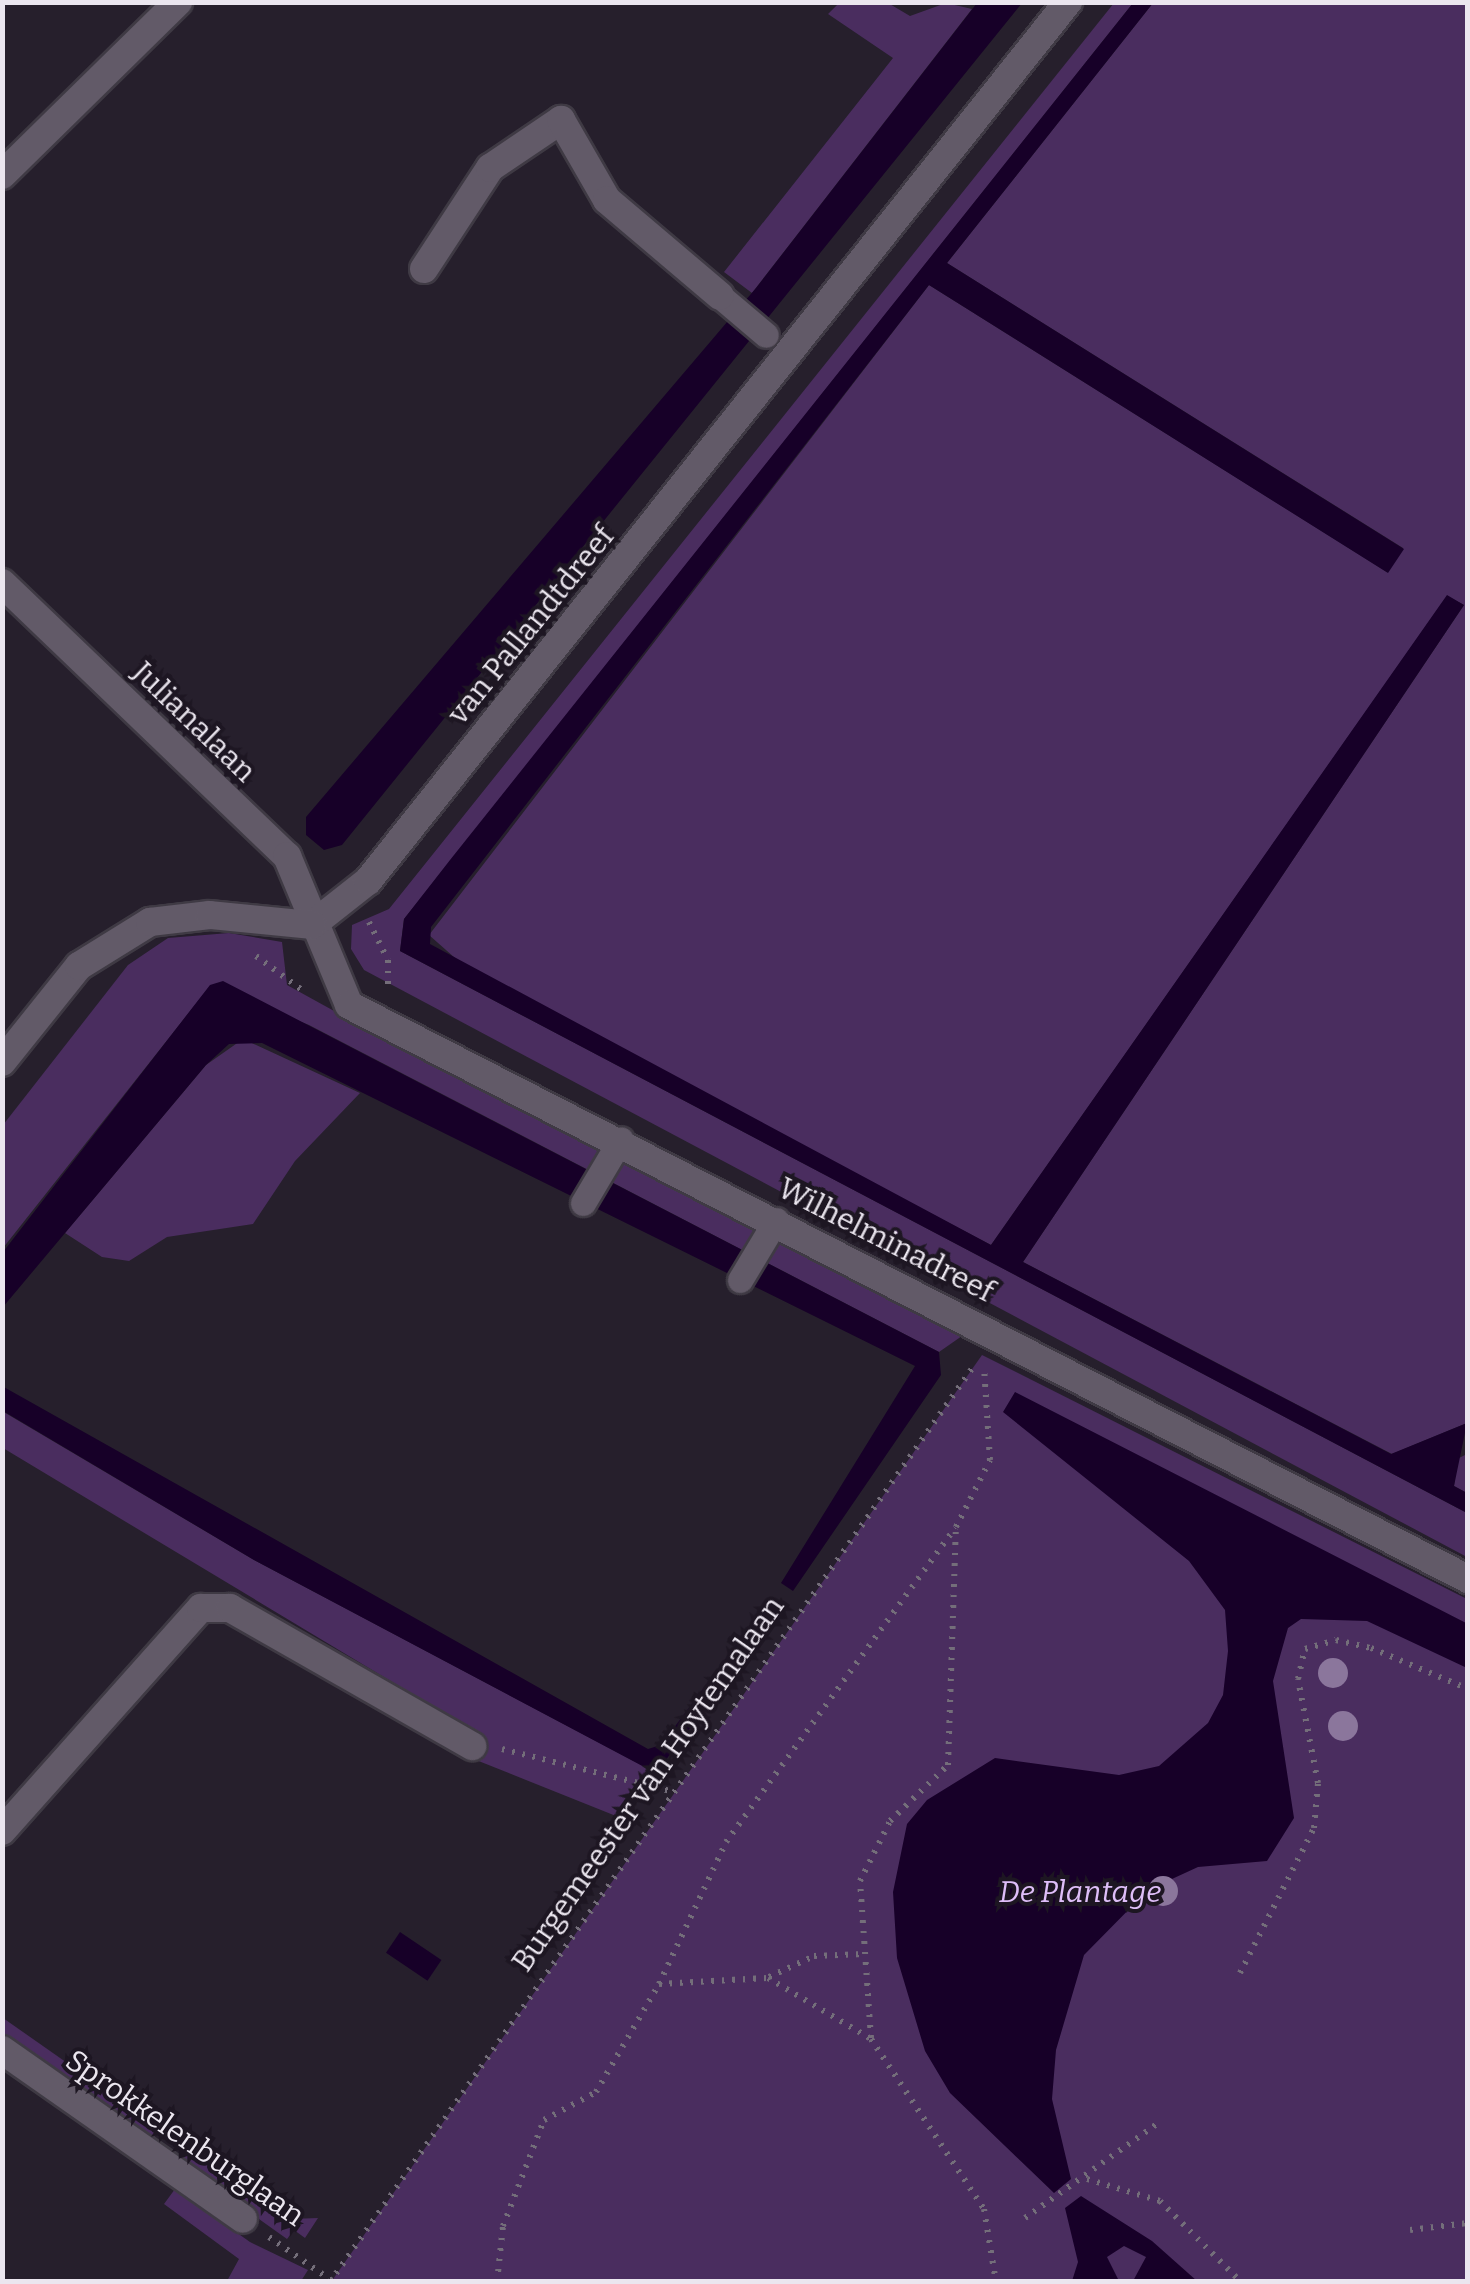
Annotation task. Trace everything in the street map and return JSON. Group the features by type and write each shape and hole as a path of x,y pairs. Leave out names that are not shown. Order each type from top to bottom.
{"street":[{"path":"2,175 178,2"},
{"name":"van Pallandtdreef","path":"312,925 368,881 776,344 1068,2"},
{"path":"424,268 490,168 561,120 607,200 720,296"},
{"name":"Julianalaan","path":"2,584 287,856 312,925"},
{"path":"2,1062 79,966 150,922 210,915 312,925"},
{"name":"Wilhelminadreef","path":"312,925 349,1005 621,1139 1468,1579"},
{"path":"2,1832 201,1608 230,1608 472,1746"},
{"name":"Sprokkelenburglaan","path":"2,2050 243,2219"}],"lane":[{"path":"720,296 776,344"},
{"path":"583,1203 621,1139"},
{"path":"740,1280 776,1220"}],"path":[{"path":"245,948 320,1007"},
{"name":"Burgemeester van Hoytemalaan","path":"332,2281 670,1791 982,1355 990,1460 956,1528"},
{"path":"871,2039 860,1881 890,1821 948,1765 956,1528"},
{"path":"496,2282 503,2226 544,2120 596,2092 659,1984 726,1842 956,1528"},
{"path":"1240,1973 1314,1828 1318,1783 1298,1679 1305,1649 1336,1640 1370,1648 1468,1689"},
{"path":"472,1746 670,1791"},
{"path":"659,1984 768,1978 814,1956 864,1954"},
{"path":"768,1978 871,2039 984,2209 996,2282"},
{"path":"1025,2218 1088,2179 1158,2123"},
{"path":"1088,2179 1160,2201 1240,2282"},
{"name":"Sprokkelenburglaan","path":"243,2219 332,2281"},
{"path":"1410,2230 1468,2223"}],"green space":[{"path":"840,2 888,3 910,16 946,3 972,9 752,293 724,272 893,58 828,14"},
{"path":"1114,3 1133,3 404,919 400,951 1467,1513 1467,1557 364,970 351,949 352,925 389,909"},
{"path":"1153,3 1467,3 1467,1423 1392,1454 1023,1262 1464,605 1447,596 991,1245 472,973 429,935 929,285 1387,572 1403,548 947,263"},
{"path":"229,933 282,942 287,985 345,1017 972,1329 939,1352 309,1025 210,986 3,1248 3,1125 128,965 168,938"},
{"path":"243,1039 360,1093 295,1161 253,1224 167,1237 129,1261 102,1257 65,1233 206,1065"},
{"name":"De Plantage","path":"982,1355 1467,1599 1467,2281 331,2282"},
{"path":"2,1411 254,1560 649,1769 644,1783 616,1816 471,1758 477,1733 3,1448"},
{"path":"1467,1454 1467,1493 1454,1486 1457,1459"},
{"path":"3,2018 160,2128 148,2146 2,2044"},
{"path":"186,2148 291,2219 318,2218 305,2238 294,2230 287,2239 177,2161"},
{"path":"175,2189 250,2242 308,2270 301,2281 227,2281 239,2259 164,2204"}],"shaded area":[{"path":"977,3 1022,3 342,845 324,850 306,835 306,817 756,288"},
{"path":"1133,3 1153,3 947,263 1404,549 1388,573 929,285 431,927 430,944 991,1245 1447,595 1464,605 1023,1262 1391,1454 1467,1423 1454,1486 1467,1493 1467,1513 400,951 404,919"},
{"path":"223,981 939,1352 941,1375 793,1591 781,1583 915,1366 262,1043 229,1044 206,1065 3,1307 3,1252 210,985"},
{"path":"2,1386 648,1749 661,1745 754,1621 766,1629 616,1825 648,1769 254,1560 3,1411"},
{"path":"1015,1392 1468,1624 1467,1668 1367,1621 1301,1619 1288,1628 1273,1681 1294,1818 1267,1861 1198,1867 1148,1890 1084,1955 1056,2050 1052,2099 1071,2179 1054,2193 950,2093 925,2051 897,1958 893,1892 907,1824 927,1800 995,1758 1119,1775 1159,1766 1208,1723 1223,1695 1228,1651 1225,1610 1189,1561 1003,1412"},
{"path":"400,1932 441,1960 427,1981 386,1953"},
{"path":"1081,2196 1152,2241 1197,2281 1133,2281 1146,2257 1124,2246 1107,2257 1119,2281 1072,2281 1078,2262 1065,2208"}]}
